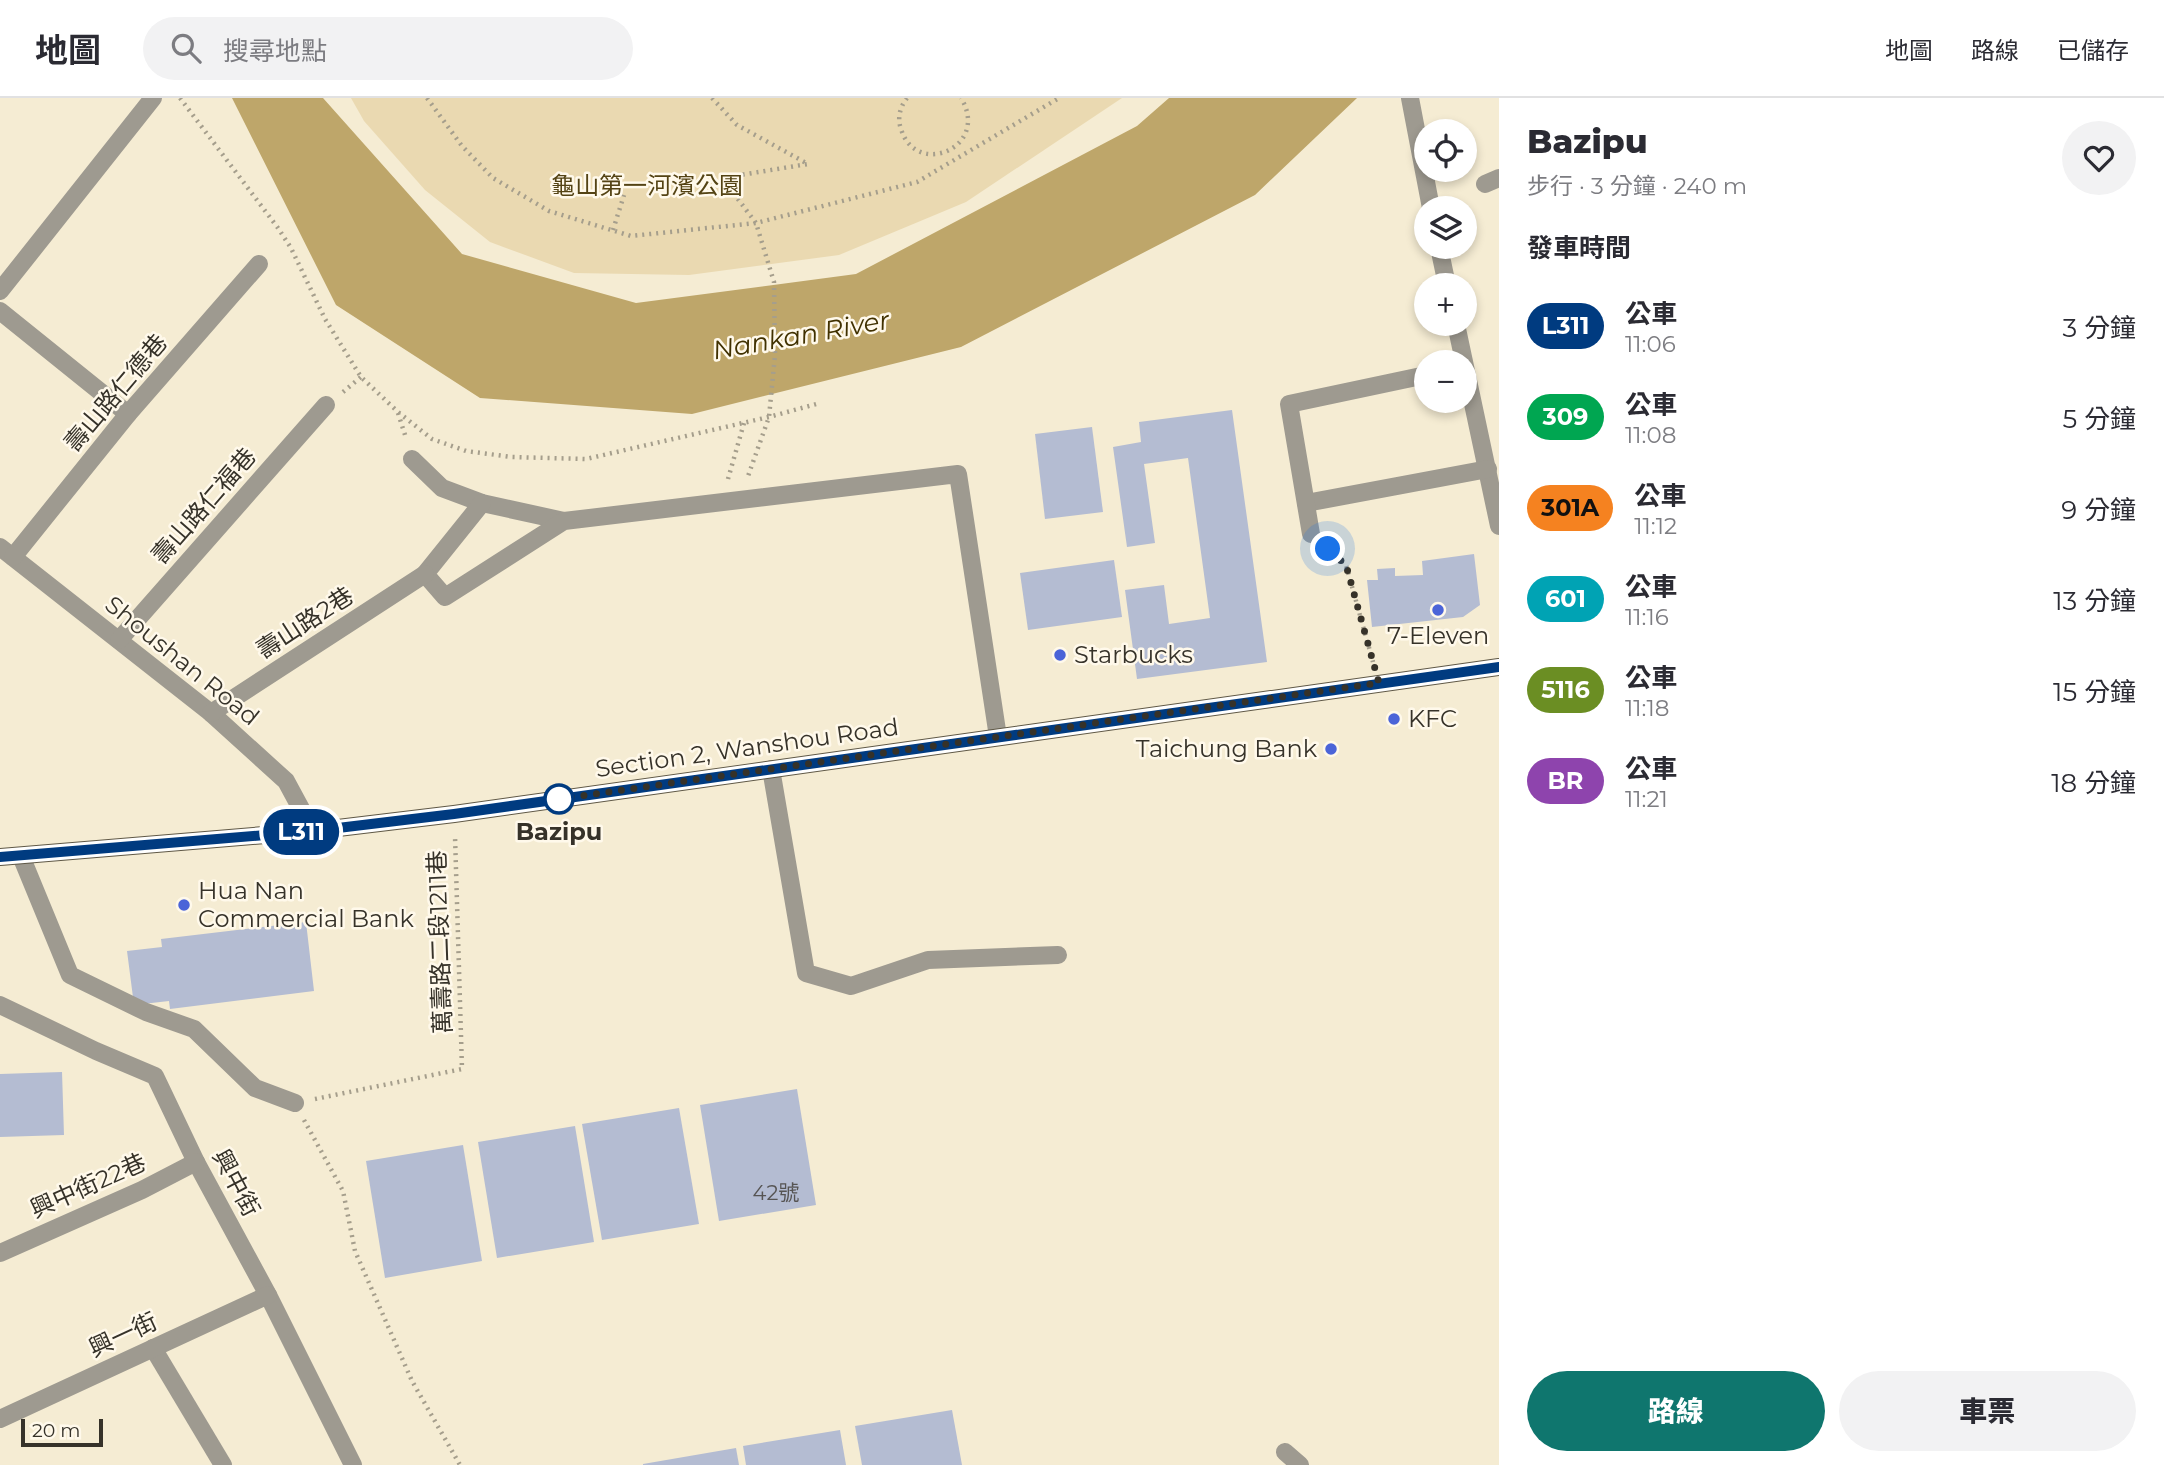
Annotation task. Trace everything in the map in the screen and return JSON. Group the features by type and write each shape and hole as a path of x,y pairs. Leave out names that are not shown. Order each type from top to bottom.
{"main road":[{"name":"Section 2, Wanshou Road","path":"0,857 313,831 454,814 1499,667"}],"street":[{"path":"0,291 153,98"},
{"path":"1410,98 1428,196"},
{"name":"壽山路仁德巷","path":"6,552 259,264"},
{"path":"0,311 128,414"},
{"path":"1311,534 1289,404 1414,378"},
{"name":"壽山路仁福巷","path":"119,640 326,405"},
{"path":"1475,413 1499,526"},
{"path":"412,459 442,488 482,503 564,521 732,495 958,474 998,737"},
{"path":"1306,503 1488,470"},
{"name":"壽山路2巷","path":"211,713 425,574 482,503"},
{"path":"425,574 445,597 564,521"},
{"name":"Shoushan Road","path":"6,552 211,713 286,781 313,831"},
{"path":"771,769 806,973 851,986 928,960 1058,955"},
{"path":"21,856 70,975 146,1013 194,1028 256,1088 295,1103"},
{"name":"興中街","path":"0,1004 96,1051 155,1076 196,1163 268,1294 353,1465"},
{"name":"興中街22巷","path":"0,1253 196,1163"},
{"name":"興一街","path":"0,1419 268,1294"},
{"path":"153,1348 223,1465"},
{"path":"1284,1452 1300,1465"}],"path":[{"path":"180,98 278,228 325,319 361,377 432,439 466,451 512,457 586,459 820,403"},
{"path":"427,98 461,146 493,178 549,211 631,236 756,223 917,182 1059,98"},
{"path":"712,98 737,125 808,164 722,178 756,223 774,282 775,355 769,417 732,495"},
{"path":"907,98 900,113 899,125 903,136 920,152 931,154 953,149 962,141 969,120 961,98"},
{"path":"962,141 975,148"},
{"path":"613,230 624,195"},
{"path":"732,495 744,423"},
{"path":"1311,534 1346,565 1379,683"},
{"name":"萬壽路二段1211巷","path":"295,1103 461,1069 454,814"},
{"path":"295,1103 343,1191 355,1251 412,1381 460,1465"}],"green space":[{"name":"龜山第一河濱公園","path":"351,98 1122,98 966,202 839,255 689,275 574,273 490,242 425,190 364,121"}],"water":[{"name":"Nankan River","path":"232,98 323,98 462,254 636,303 856,274 1137,126 1169,98 1357,98 1255,195 961,347 692,414 480,398 336,305"}],"building":[{"path":"1232,410 1267,662 1137,679 1125,590 1164,585 1169,624 1210,618 1188,458 1144,464 1155,543 1127,547 1113,447 1141,442 1139,422"},
{"path":"1092,427 1103,512 1045,519 1035,434"},
{"path":"1474,554 1480,605 1463,617 1372,627 1367,580 1378,580 1377,569 1395,568 1395,576 1423,575 1422,561"},
{"path":"1114,560 1122,617 1028,630 1020,573"},
{"path":"306,922 314,991 170,1009 169,1001 134,1005 127,951 162,947 161,939"},
{"path":"62,1072 64,1135 0,1137 0,1074"},
{"path":"797,1089 816,1205 719,1221 700,1105"},
{"path":"679,1108 699,1224 602,1240 582,1124"},
{"path":"575,1126 594,1242 497,1258 478,1142"},
{"path":"463,1145 482,1261 385,1278 366,1161"},
{"path":"952,1410 962,1465 862,1465 855,1426"},
{"path":"840,1430 846,1465 746,1465 743,1446"},
{"path":"736,1448 739,1465 643,1465 643,1464"}],"bus line":[{"name":"L311","path":"0,857 313,831 454,814 1499,667"}],"place":[{"name":"7-Eleven","path":"1438,610"},
{"name":"Starbucks","path":"1060,655"},
{"name":"KFC","path":"1394,719"},
{"name":"Taichung Bank","path":"1331,749"},
{"name":"Bazipu","path":"559,799"},
{"name":"Hua Nan Commercial Bank","path":"184,905"}],"route":[{"path":"559,799 1379,683 1346,565 1328,549"}]}
